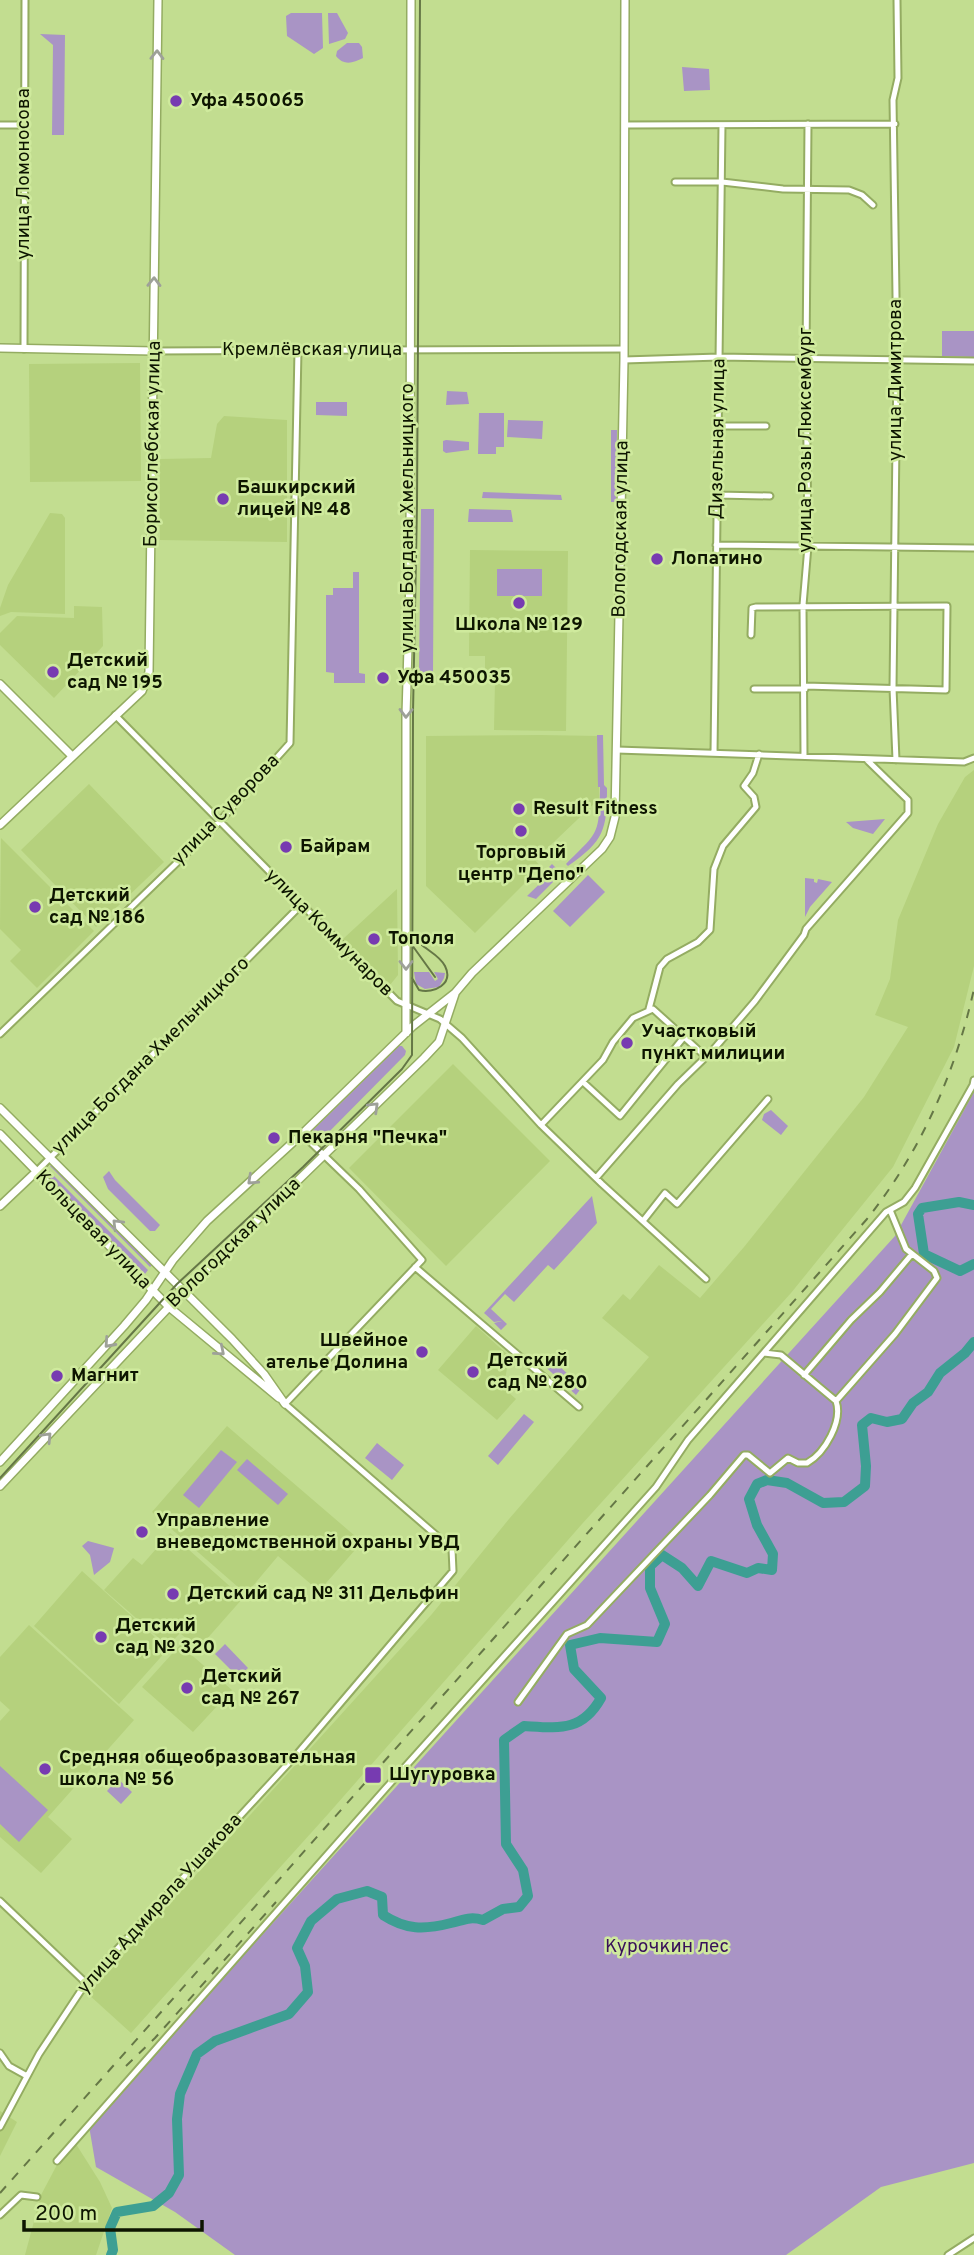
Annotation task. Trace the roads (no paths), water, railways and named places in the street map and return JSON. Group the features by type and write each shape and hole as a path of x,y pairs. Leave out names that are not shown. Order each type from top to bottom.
{"main road":[{"name":"Борисоглебская улица","path":"0,825 71,755 142,691 149,672 158,0"},
{"name":"Вологодская улица","path":"0,1462 124,1326 181,1249 207,1221 406,1033 455,993 472,973 602,849 610,837 615,817 617,750 624,360 625,0"},
{"name":"улица Богдана Хмельницкого","path":"406,1033 413,1"},
{"name":"Кремлёвская улица","path":"0,348 154,351"},
{"path":"0,684 71,755"},
{"name":"Вологодская улица","path":"0,1486 184,1291 432,1050 439,1042 455,993"},
{"name":"Кольцевая улица","path":"0,1108 166,1272 264,1374 285,1404"},
{"name":"Кольцевая улица","path":"0,1134 169,1307 285,1404"},
{"name":"улица Богдана Хмельницкого","path":"0,1206 37,1171"}],"street":[{"name":"улица Ломоносова","path":"24,0 24,349"},
{"name":"улица Димитрова","path":"896,760 894,688 897,361 893,100 898,78 897,0"},
{"name":"улица Розы Люксембург","path":"804,755 803,605 808,546 808,124"},
{"path":"625,125 895,124"},
{"path":"0,125 25,125"},
{"name":"Дизельная улица","path":"714,753 722,125"},
{"path":"675,182 722,182 783,189 849,190 862,195 873,205"},
{"name":"Кремлёвская улица","path":"154,351 624,349"},
{"name":"улица Суворова","path":"0,1034 219,822 290,743 298,350"},
{"path":"624,360 719,357 974,361"},
{"path":"718,426 766,426"},
{"path":"717,495 769,496"},
{"path":"716,545 974,548"},
{"path":"751,635 751,608 803,605 895,608 947,606 946,690 754,689"},
{"name":"улица Коммунаров","path":"115,715 397,1001 429,1013 462,1038 541,1125 706,1279"},
{"path":"617,750 964,762 974,758"},
{"path":"649,1009 660,967 667,958 698,942 710,930 714,869 723,846 756,807 754,797 744,786 753,773 759,754"},
{"path":"596,1178 755,1001 806,929 908,813 908,800 866,759"},
{"name":"улица Богдана Хмельницкого","path":"37,1171 301,905"},
{"path":"541,1125 603,1060 613,1042 633,1018 649,1009 656,1011 706,1057"},
{"path":"583,1082 620,1116 684,1037"},
{"path":"57,2161 656,1487 688,1440 890,1209 904,1202 915,1188 974,1080"},
{"path":"643,1221 665,1193 677,1204 768,1099"},
{"path":"285,1404 422,1260 359,1189 302,1134"},
{"path":"836,1401 895,1334 935,1282 937,1275 912,1254 902,1241 890,1209"},
{"path":"804,1376 912,1254"},
{"path":"415,1267 579,1407"},
{"path":"518,1702 567,1634 587,1625 710,1495 744,1455 748,1455 770,1473 788,1458 802,1464 814,1458 834,1428 839,1413 836,1401 781,1355 764,1353"},
{"name":"Кольцевая улица","path":"285,1404 452,1549 453,1571"},
{"name":"улица Адмирала Ушакова","path":"0,2127 39,2054 86,1983 299,1753 453,1571"},
{"path":"0,1901 86,1983"},
{"path":"0,2053 9,2066 27,2077"},
{"path":"0,2215 21,2195 37,2197"},
{"path":"948,2255 974,2238"}],"waterway":[{"name":"Шугуровка","path":"974,1205 959,1202 922,1208 918,1214 924,1254 960,1271 974,1264"},
{"name":"Шугуровка","path":"111,2255 113,2250 110,2228 117,2212 153,2206 169,2193 179,2175 177,2119 180,2094 197,2054 215,2041 289,2014 308,1992 305,1966 297,1948 311,1921 337,1899 367,1891 382,1897 383,1915 400,1924 416,1927 432,1927 471,1918 483,1920 503,1909 519,1907 528,1896 523,1870 506,1844 504,1740 524,1726 568,1726 586,1717 594,1709 601,1698 574,1669 570,1645 600,1638 657,1642 665,1624 650,1588 650,1566 662,1555 682,1568 698,1586 711,1561 747,1573 758,1568 772,1570 773,1554 757,1525 749,1499 757,1484 767,1480 787,1483 823,1503 844,1502 865,1486 862,1425 871,1418 887,1422 902,1419 913,1403 928,1392 940,1373 974,1342"}],"tram line":[{"path":"0,1478 177,1284 303,1167 402,1069 412,1055 420,0"},
{"path":"412,978 419,990 425,991 436,989 445,983 447,978 442,961 413,934"},
{"path":"412,945 435,977"}],"railway":[{"path":"0,2193 867,1219 904,1166 934,1110 957,1051 974,989"},
{"path":"126,2066 155,2038 276,1902"}],"place":[{"name":"Уфа 450065","path":"176,101"},
{"name":"Башкирский лицей № 48","path":"223,499"},
{"name":"Лопатино","path":"657,559"},
{"name":"Школа № 129","path":"519,603"},
{"name":"Детский сад № 195","path":"53,672"},
{"name":"Уфа 450035","path":"383,678"},
{"name":"Result Fitness","path":"519,809"},
{"name":"Торговый центр \"Депо\"","path":"521,831"},
{"name":"Байрам","path":"286,847"},
{"name":"Детский сад № 186","path":"35,907"},
{"name":"Тополя","path":"374,939"},
{"name":"Участковый пункт милиции","path":"627,1043"},
{"name":"Пекарня \"Печка\"","path":"274,1138"},
{"name":"Швейное ателье Долина","path":"422,1352"},
{"name":"Детский сад № 280","path":"473,1372"},
{"name":"Магнит","path":"57,1376"},
{"name":"Управление вневедомственной охраны УВД","path":"142,1532"},
{"name":"Детский сад № 311 Дельфин","path":"173,1594"},
{"name":"Детский сад № 320","path":"101,1637"},
{"name":"Детский сад № 267","path":"187,1688"},
{"name":"Средняя общеобразовательная школа № 56","path":"45,1769"},
{"name":"Шугуровка","path":"373,1775"}],"park label":[{"name":"Курочкин лес","path":"667,1947"}]}
